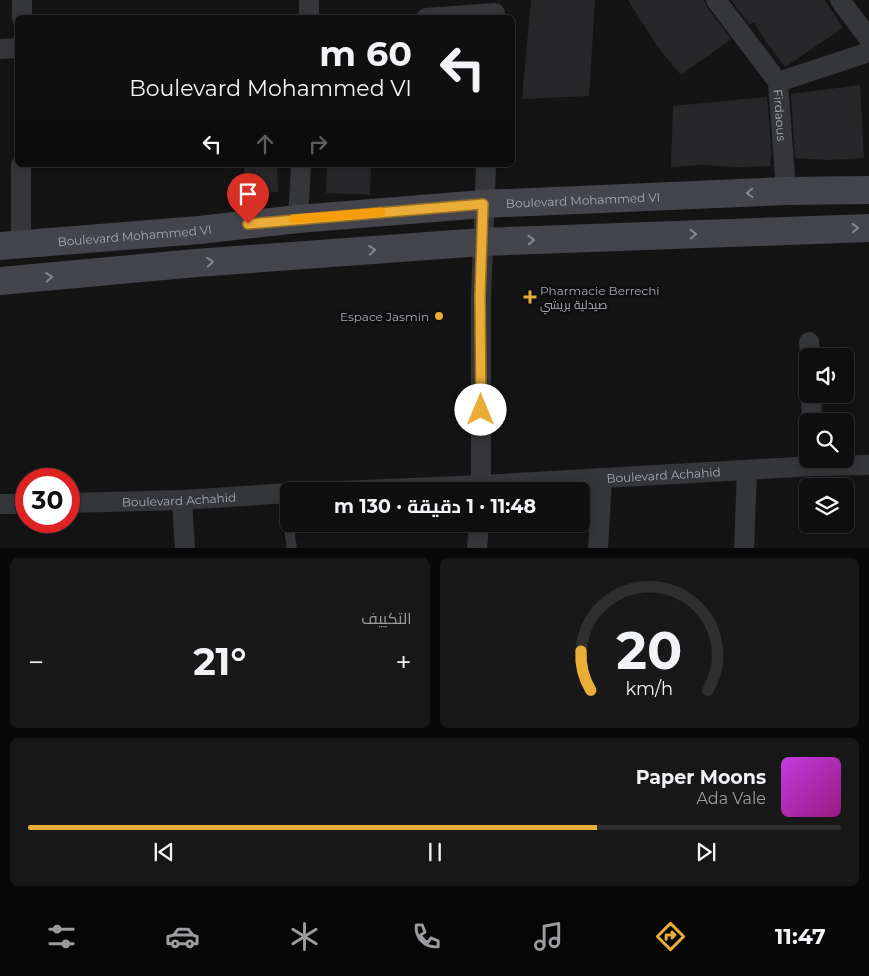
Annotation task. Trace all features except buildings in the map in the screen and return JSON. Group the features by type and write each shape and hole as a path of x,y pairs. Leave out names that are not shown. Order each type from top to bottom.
{"main road":[{"name":"Boulevard Mohammed VI","path":"10,245 483,204 786,191 869,190"},
{"path":"0,281 196,263 482,242 869,228"}],"street":[{"path":"22,0 22,15"},
{"path":"309,0 309,15"},
{"name":"Firdaous","path":"716,0 778,82 786,191"},
{"path":"840,0 869,40"},
{"path":"452,15 495,10"},
{"path":"0,49 15,48"},
{"path":"778,82 869,52"},
{"path":"10,245 21,167"},
{"path":"298,219 301,167"},
{"path":"481,482 480,296 486,167"},
{"name":"Boulevard Achahid","path":"554,482 747,470 799,464"},
{"name":"Boulevard Achahid","path":"854,464 869,465"},
{"path":"744,548 747,470"},
{"path":"598,548 602,478"},
{"name":"Boulevard Achahid","path":"80,503 182,500 280,494"},
{"path":"182,500 185,548"},
{"path":"0,504 15,504"},
{"path":"477,548 479,532"}],"lane":[{"path":"290,532 292,548"}],"slow traffic":[{"path":"293,219 381,212"}],"place":[{"name":"Pharmacie Berrechi صيدلية بريشي","path":"530,297"},
{"name":"Espace Jasmin","path":"439,316"}],"route":[{"path":"248,224 483,204 480,296 481,410"}]}
